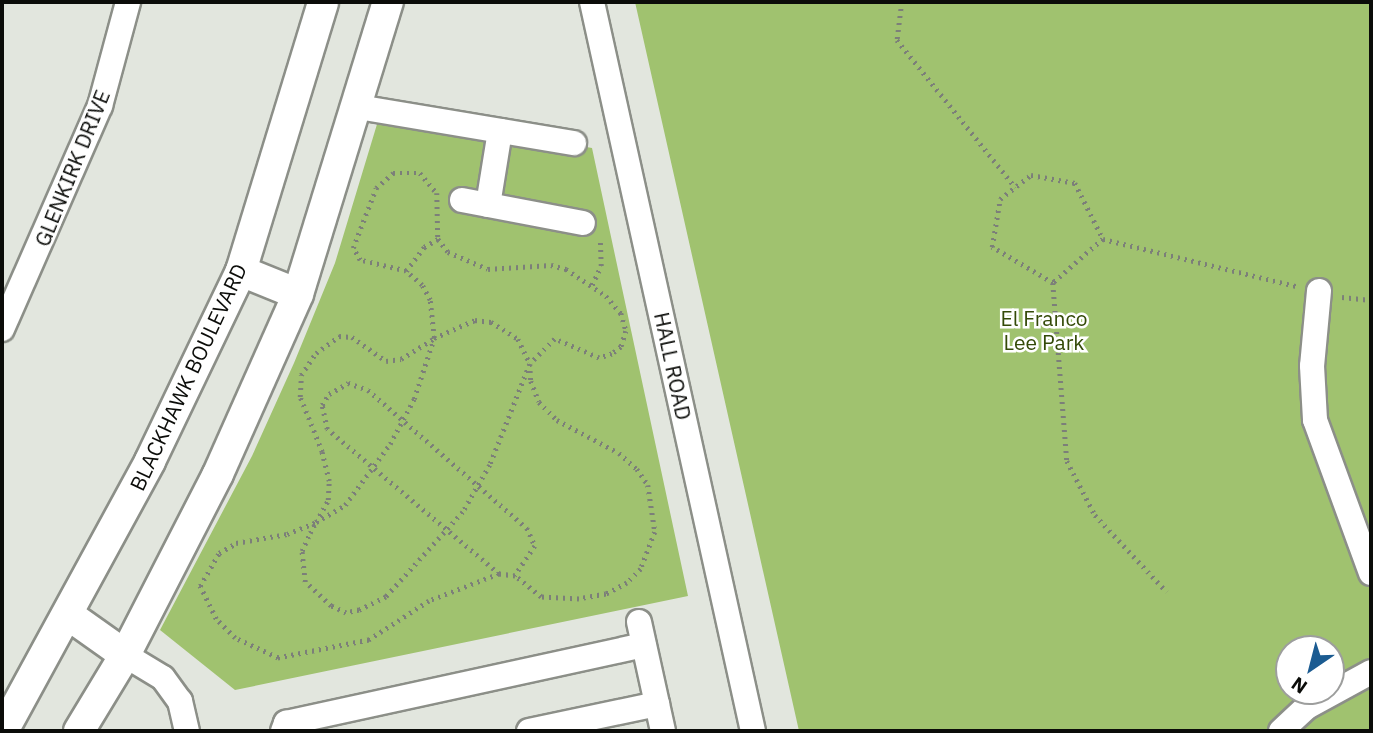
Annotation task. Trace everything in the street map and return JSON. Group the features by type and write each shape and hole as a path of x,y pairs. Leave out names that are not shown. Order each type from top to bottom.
{"main road":[{"name":"BLACKHAWK BOULEVARD","path":"3,731 70,616 241,271 323,2"},
{"path":"79,731 125,655 218,474 298,294 358,107 388,2"},
{"path":"241,271 298,294"},
{"path":"70,616 125,655"}],"street":[{"name":"GLENKIRK DRIVE","path":"2,329 100,106 128,2"},
{"name":"HALL ROAD","path":"592,2 753,731"},
{"path":"358,107 574,143"},
{"path":"488,205 500,131"},
{"path":"462,200 583,223"},
{"path":"1319,291 1312,366 1315,421 1371,573"},
{"path":"283,731 286,723 642,633 663,731"},
{"path":"125,655 163,678 180,701 187,731"},
{"path":"1282,731 1307,707 1371,671"},
{"path":"529,731 657,704"}],"path":[{"path":"902,2 897,40 1015,187"},
{"path":"438,239 436,193 420,173 393,173 376,188 353,248 360,260 406,271 430,300 434,338 404,421 345,505 316,522 288,534 236,543 219,553 200,586 216,619 235,638 261,653 278,658 300,656 369,640 429,601 499,574 515,576 541,597 579,599 606,594 627,583 641,569 655,532 648,485 637,469 619,453 556,420 539,402 530,364 518,339 491,322 462,323 434,338 401,359 386,361 352,337 339,336 316,353 301,375 300,397 305,419 322,452 329,481 328,500 316,522 302,551 305,582 314,595 346,613 386,597 448,531 479,486 501,444 530,364 555,339 599,358 621,347 626,331 621,313 592,285 551,265 488,269 448,252 438,239"},
{"path":"1053,283 992,247 1000,199 1031,175 1074,183 1103,239 1319,291 1371,300"},
{"path":"583,223 596,226 602,249 592,285"},
{"path":"406,271 412,260 438,239"},
{"path":"1053,283 1103,239"},
{"path":"1053,283 1067,461 1095,515 1167,592"},
{"path":"499,574 327,429 322,405 329,394 348,383 358,385 479,486 533,538 532,554 515,576"}],"green space":[{"name":"El Franco Lee Park","path":"635,2 1371,2 1371,731 799,731"},
{"path":"381,111 592,148 688,596 235,690 160,630 252,456 294,363 335,263"}]}
